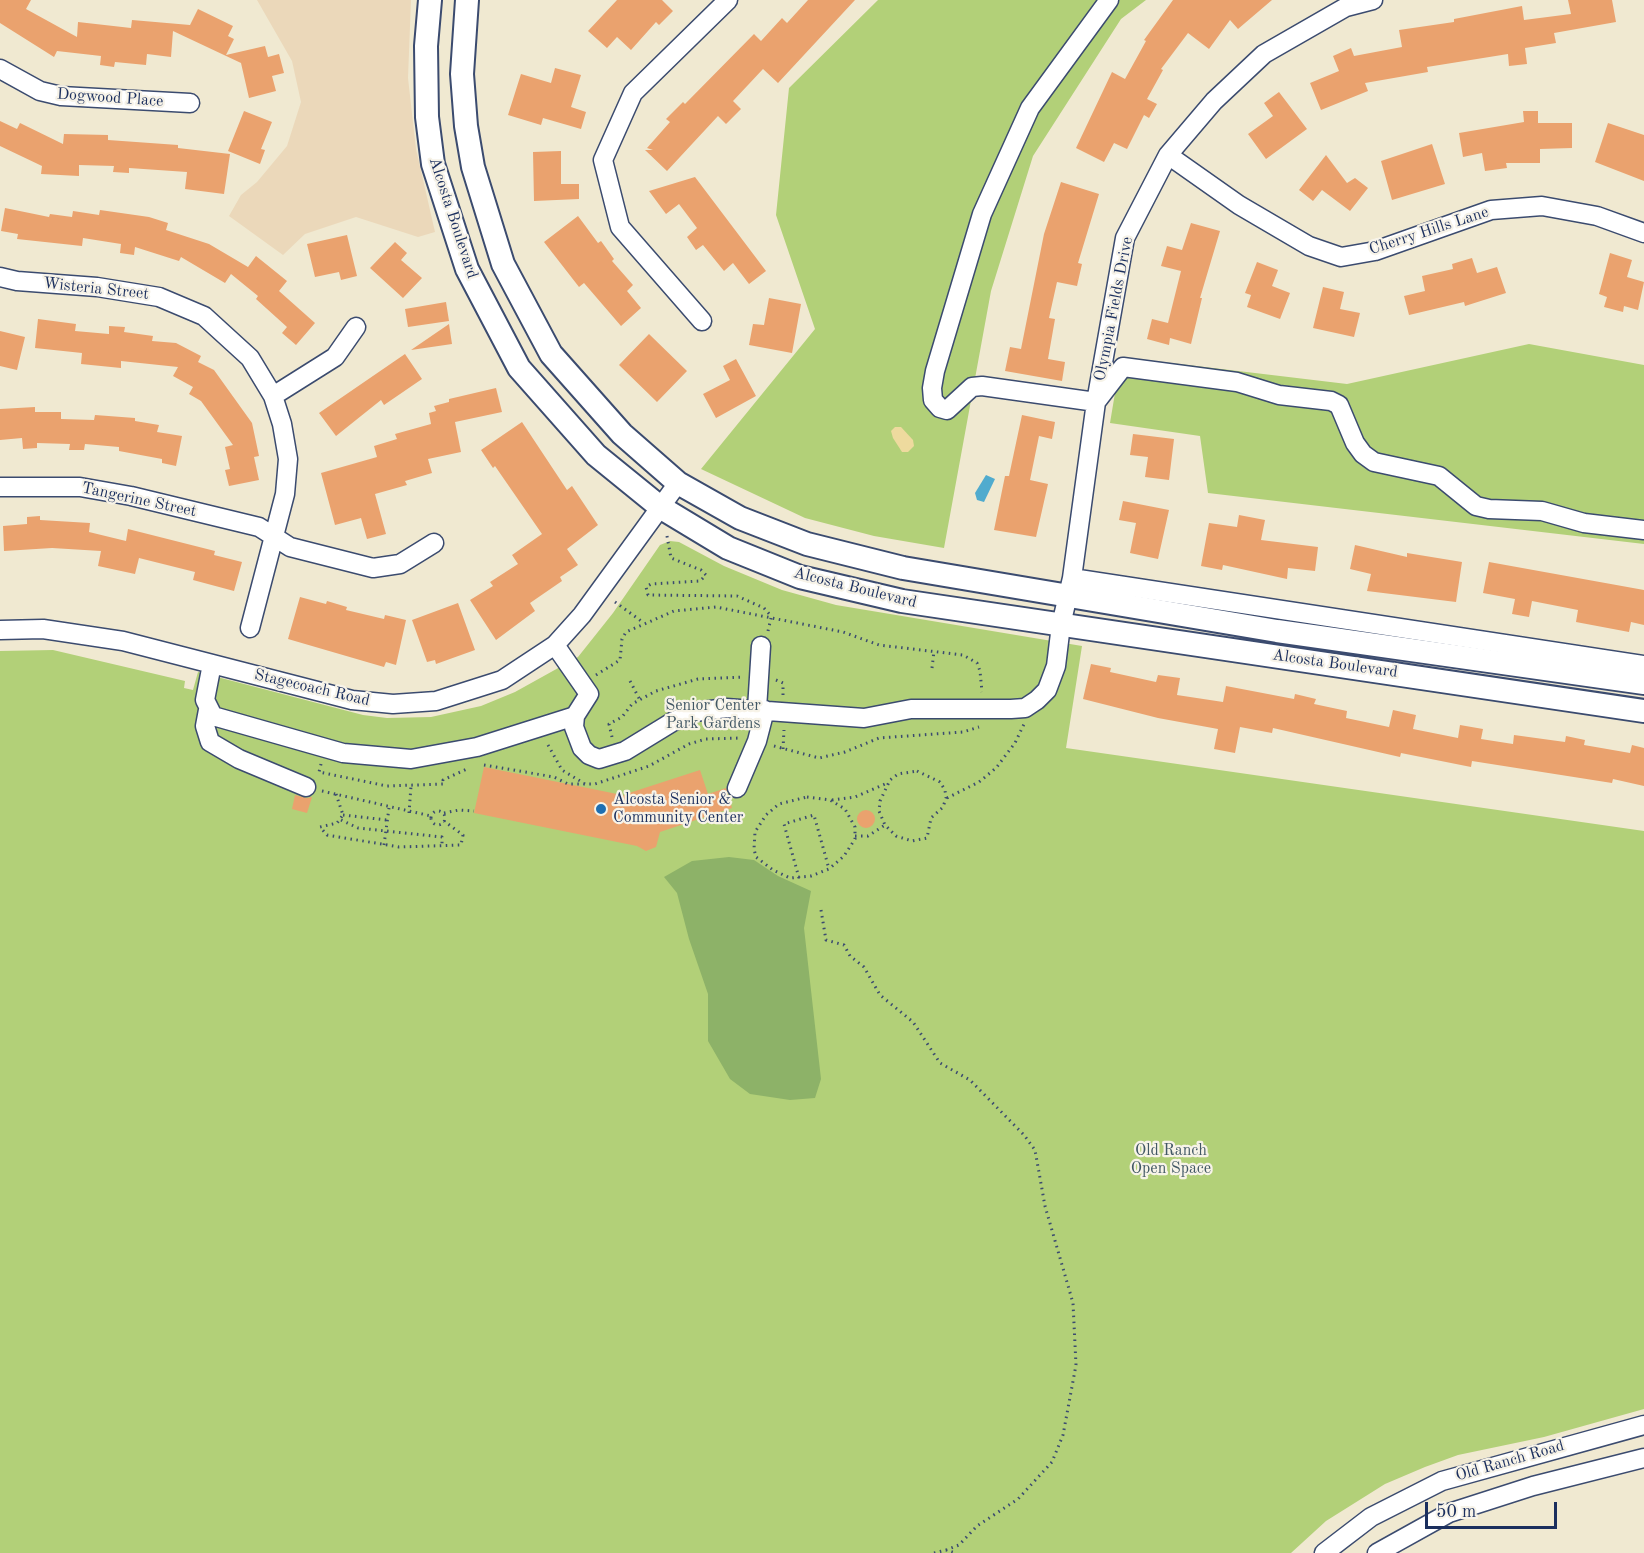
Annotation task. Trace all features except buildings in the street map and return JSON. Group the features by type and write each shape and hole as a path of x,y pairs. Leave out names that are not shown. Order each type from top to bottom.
{"main road":[{"name":"Alcosta Boulevard","path":"430,0 426,46 427,117 433,164 466,269 519,368 596,455 660,507 728,548 800,577 902,601 1644,711"},
{"name":"Alcosta Boulevard","path":"467,0 462,74 466,126 473,167 503,264 551,354 622,434 678,483 740,518 807,544 903,568 1070,587 1288,632 1644,683"}],"street":[{"path":"702,321 620,227 603,160 633,93 728,0"},
{"path":"1109,0 1030,108 982,213 932,388 933,400 940,408 947,410 972,387 982,386 1096,402 1123,367 1237,382 1279,395 1331,401 1339,405 1354,443 1368,458 1374,462 1439,476 1476,506 1489,509 1542,511 1584,523 1644,530"},
{"name":"Olympia Fields Drive","path":"1029,705 1047,690 1052,680 1070,587 1096,402 1125,238 1168,154 1214,100 1264,54 1346,7 1373,0"},
{"name":"Dogwood Place","path":"0,69 40,91 61,96 190,103"},
{"name":"Cherry Hills Lane","path":"1168,154 1239,205 1309,246 1341,258 1375,251 1491,210 1542,206 1597,216 1644,233"},
{"name":"Wisteria Street","path":"0,277 17,281 97,287 159,297 204,316 250,358 273,396 282,424 288,459 285,494 250,628"},
{"path":"273,396 335,357 356,327"},
{"name":"Stagecoach Road","path":"0,630 43,629 123,641 352,700 393,704 436,701 502,680 555,645 582,615 678,483"},
{"name":"Tangerine Street","path":"0,487 80,487 131,496 259,527 290,547 373,568 400,564 434,543"},
{"name":"Alcosta Boulevard","path":"1070,587 1644,665"},
{"path":"737,788 754,750 761,709 764,641"},
{"path":"555,645 586,689 575,716 576,737 589,755 599,759 625,751 674,721 696,712 726,708 864,718 911,709 1011,710 1029,705"},
{"path":"212,664 205,700 213,716 343,753 411,759 477,747 575,716"},
{"path":"208,710 205,726 210,742 238,759 306,787"},
{"name":"Old Ranch Road","path":"1324,1553 1371,1517 1442,1480 1644,1425"},
{"name":"Old Ranch Road","path":"1377,1553 1449,1513 1533,1486 1644,1458"}],"path":[{"path":"667,536 671,558 701,570 706,575 704,579 651,584 646,587 646,593 737,596 764,608 772,619"},
{"path":"615,602 644,623"},
{"path":"586,689 620,660 622,639 627,632 674,611 699,607 741,610 772,619 843,632 879,645 963,655 977,663 982,680 982,696"},
{"path":"764,641 772,619"},
{"path":"932,668 934,651"},
{"path":"615,744 609,724 622,717 632,704 656,691 698,679 720,676 748,678"},
{"path":"768,679 783,683 782,702"},
{"path":"630,681 640,700"},
{"path":"946,798 979,782 996,768 1015,742 1029,705"},
{"path":"773,746 819,758 845,752 879,738 976,730 982,720"},
{"path":"783,749 785,724"},
{"path":"326,748 319,771 373,785 444,784 443,780 463,770 485,765 554,777 568,784 586,785 649,766 688,744 706,739 742,738"},
{"path":"548,746 562,770 586,785"},
{"path":"917,771 940,782 945,790 946,798 943,807 931,818 927,838 912,841 892,833 885,825 879,811 882,793 887,784 898,774 917,771"},
{"path":"830,800 850,816 855,836 844,856 829,869 799,878 783,876 756,857 755,832 766,815 779,804 807,797 830,800 855,797 887,784"},
{"path":"409,813 411,786"},
{"path":"306,787 409,813 431,816"},
{"path":"336,795 343,815 341,820 321,828 327,835 384,845 461,845 464,839 460,831 444,821"},
{"path":"384,845 389,808"},
{"path":"431,816 437,810 444,813 459,810 474,811"},
{"path":"444,813 444,821"},
{"path":"343,815 387,819"},
{"path":"799,878 784,824 814,815 829,869"},
{"path":"431,816 435,825 444,821"},
{"path":"341,820 358,828 442,837 442,846"},
{"path":"855,836 868,836 885,825"},
{"path":"821,910 826,940 843,945 850,956 864,967 880,995 913,1022 940,1062 970,1080 1024,1134 1035,1150 1045,1206 1073,1302 1076,1365 1063,1435 1052,1462 1028,1490 1006,1508 977,1526 959,1545 934,1553"},
{"path":"946,1550 955,1553"}],"shaded area":[{"path":"257,0 411,0 408,78 416,149 435,232 418,237 356,217 305,234 283,255 229,216 241,195 257,182 287,146 301,102 292,61"}],"green space":[{"path":"878,0 1146,0 1121,19 1033,156 991,291 944,548 874,536 805,518 701,469 815,329 776,215 789,88"},
{"path":"1529,344 1644,365 1644,544 1208,493 1200,436 1110,423 1121,357 1347,384"},
{"name":"Old Ranch Open Space","path":"670,541 679,542 724,566 782,590 836,605 1082,646 1066,748 1644,831 1644,1409 1544,1437 1458,1455 1425,1467 1385,1484 1326,1521 1291,1553 0,1553 0,651 53,650 185,681 184,688 193,690 198,672 363,715 387,718 431,717 481,706 515,692 578,657 613,613 660,545"},
{"path":"729,857 754,860 778,876 811,891 804,928 821,1079 815,1098 790,1100 750,1094 730,1079 708,1041 708,994 689,939 677,893 664,877 692,861"}],"sand":[{"path":"895,427 901,427 913,440 914,446 908,452 902,452 893,438 891,431"}],"water":[{"path":"986,475 995,479 984,502 977,500 975,493"}],"place":[{"name":"Alcosta Senior & Community Center","path":"601,809"}],"park label":[{"name":"Senior Center Park Gardens","path":"713,715"}]}
